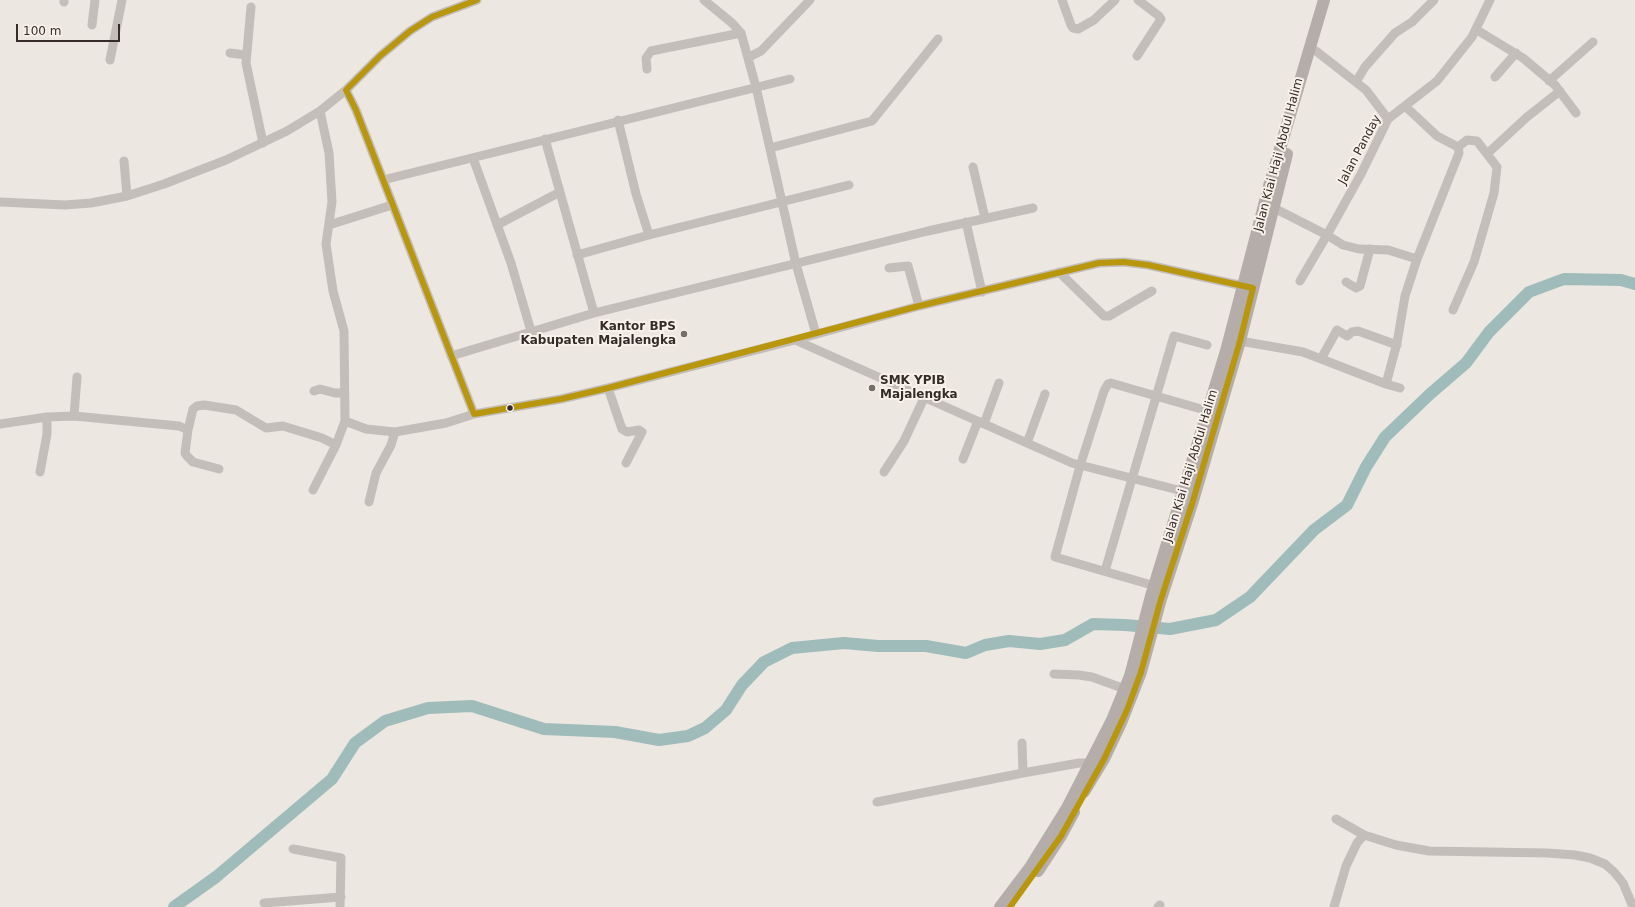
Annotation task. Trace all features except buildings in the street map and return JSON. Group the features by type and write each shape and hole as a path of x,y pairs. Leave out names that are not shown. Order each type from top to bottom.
{"main road":[{"name":"Jalan Kiai Haji Abdul Halim","path":"1156,594 1192,504 1240,341 1248,287 1269,186 1324,0"},
{"name":"Jalan Kiai Haji Abdul Halim","path":"1010,907 1039,869 1061,836 1104,759 1121,723 1142,651 1182,491 1274,208 1296,120 1331,0"},
{"name":"Jalan Kiai Haji Abdul Halim","path":"1000,907 1032,866 1067,808 1112,720 1142,651"}],"street":[{"path":"92,25 95,0"},
{"path":"110,60 122,0"},
{"path":"0,202 65,205 91,203 127,196 166,184 263,144 288,131 320,111 346,90 380,56 410,31 432,17 475,0"},
{"path":"704,0 732,23 741,33 749,57 796,264 816,334"},
{"path":"749,57 760,51 810,0"},
{"path":"1062,0 1071,25 1073,28 1078,29 1094,20 1115,0"},
{"path":"1137,56 1161,19 1138,0"},
{"path":"1356,82 1365,67 1395,33 1412,22 1434,0"},
{"name":"Jalan Panday","path":"1300,281 1361,174 1388,119 1437,81 1476,30 1490,0"},
{"path":"251,7 246,54 246,70 263,144"},
{"path":"1476,30 1516,53 1560,91 1576,113"},
{"path":"647,69 646,58 651,51 741,33"},
{"path":"770,148 863,122 872,121 938,39"},
{"path":"1549,81 1593,42"},
{"path":"1316,51 1356,82 1375,100 1388,119"},
{"path":"230,53 246,54"},
{"path":"1495,77 1516,53"},
{"path":"383,180 618,120 790,79"},
{"path":"346,90 358,115 474,414"},
{"path":"1488,153 1527,117 1560,91"},
{"path":"1386,384 1393,360 1405,296 1416,259 1438,202 1460,153 1458,147 1437,136 1405,106"},
{"path":"313,490 336,445 345,421 344,331 333,291 326,244 332,202 330,159 320,111"},
{"path":"618,120 636,194 649,234"},
{"path":"545,139 594,313"},
{"path":"1453,310 1474,262 1494,193 1497,167 1477,140 1467,140 1458,147"},
{"path":"473,158 511,263 531,331"},
{"path":"124,161 127,196"},
{"path":"973,167 985,218"},
{"path":"577,255 649,234 783,203 849,185"},
{"path":"497,225 560,192"},
{"path":"329,225 392,205"},
{"path":"451,356 594,313 966,222 1033,208"},
{"path":"1274,208 1343,245 1359,249 1397,252 1416,259"},
{"path":"966,222 982,292"},
{"path":"1346,282 1356,288 1360,286 1370,249"},
{"path":"345,421 366,429 395,432 446,423 474,414 561,399 795,340 919,306 1099,263 1124,262 1148,265 1248,287"},
{"path":"889,268 908,266 919,306"},
{"path":"1059,272 1104,316 1110,316 1152,291"},
{"path":"1321,359 1331,338 1337,330 1347,336 1352,332 1358,331 1396,345"},
{"path":"1105,572 1174,336 1207,345"},
{"path":"795,340 1080,466 1132,477 1182,491"},
{"path":"1240,341 1303,352 1400,388"},
{"path":"74,416 76,377"},
{"path":"963,459 999,382"},
{"path":"1156,594 1105,572 1055,556 1080,466 1106,386 1112,383 1208,411"},
{"path":"608,388 622,428 627,432 639,430 642,432 626,463"},
{"path":"314,391 320,389 335,393 344,393"},
{"path":"1027,443 1045,394"},
{"path":"884,472 904,441 924,396"},
{"path":"219,469 193,462 185,452 193,409 197,406 204,405 236,410 266,428 283,426 322,438 336,445"},
{"path":"0,424 47,417 74,416 164,423 188,430"},
{"path":"40,472 47,434 47,417"},
{"path":"369,502 376,473 388,450 395,432"},
{"path":"1054,674 1092,677 1125,689"},
{"path":"1022,743 1023,773"},
{"path":"877,802 1023,773 1079,763 1091,763"},
{"path":"1336,819 1362,833 1396,845 1429,851 1546,853 1575,855 1590,858 1605,864 1614,872 1623,883 1633,907"},
{"path":"1334,907 1346,866 1362,833"},
{"path":"293,849 341,858 340,907"},
{"path":"264,903 341,897"}],"waterway":[{"path":"174,907 216,877 332,779 355,743 385,721 428,708 472,706 544,729 615,732 659,740 688,736 705,728 726,710 742,685 764,662 792,648 844,643 878,646 926,646 966,653 985,645 1009,641 1040,644 1065,640 1093,624 1170,629 1216,620 1250,597 1314,530 1347,505 1366,467 1385,437 1430,394 1466,363 1489,332 1529,292 1564,279 1621,280 1635,284"}],"transit line":[{"path":"477,0 432,17 410,31 380,56 346,90 356,110 474,414 561,399 608,388 919,306 1099,263 1124,262 1148,265 1253,288 1240,341 1192,504 1161,599 1141,672 1127,710 1104,759 1061,836 1010,907"}],"place":[{"name":"Kantor BPS Kabupaten Majalengka","path":"684,334"},
{"name":"SMK YPIB Majalengka","path":"872,388"}]}
